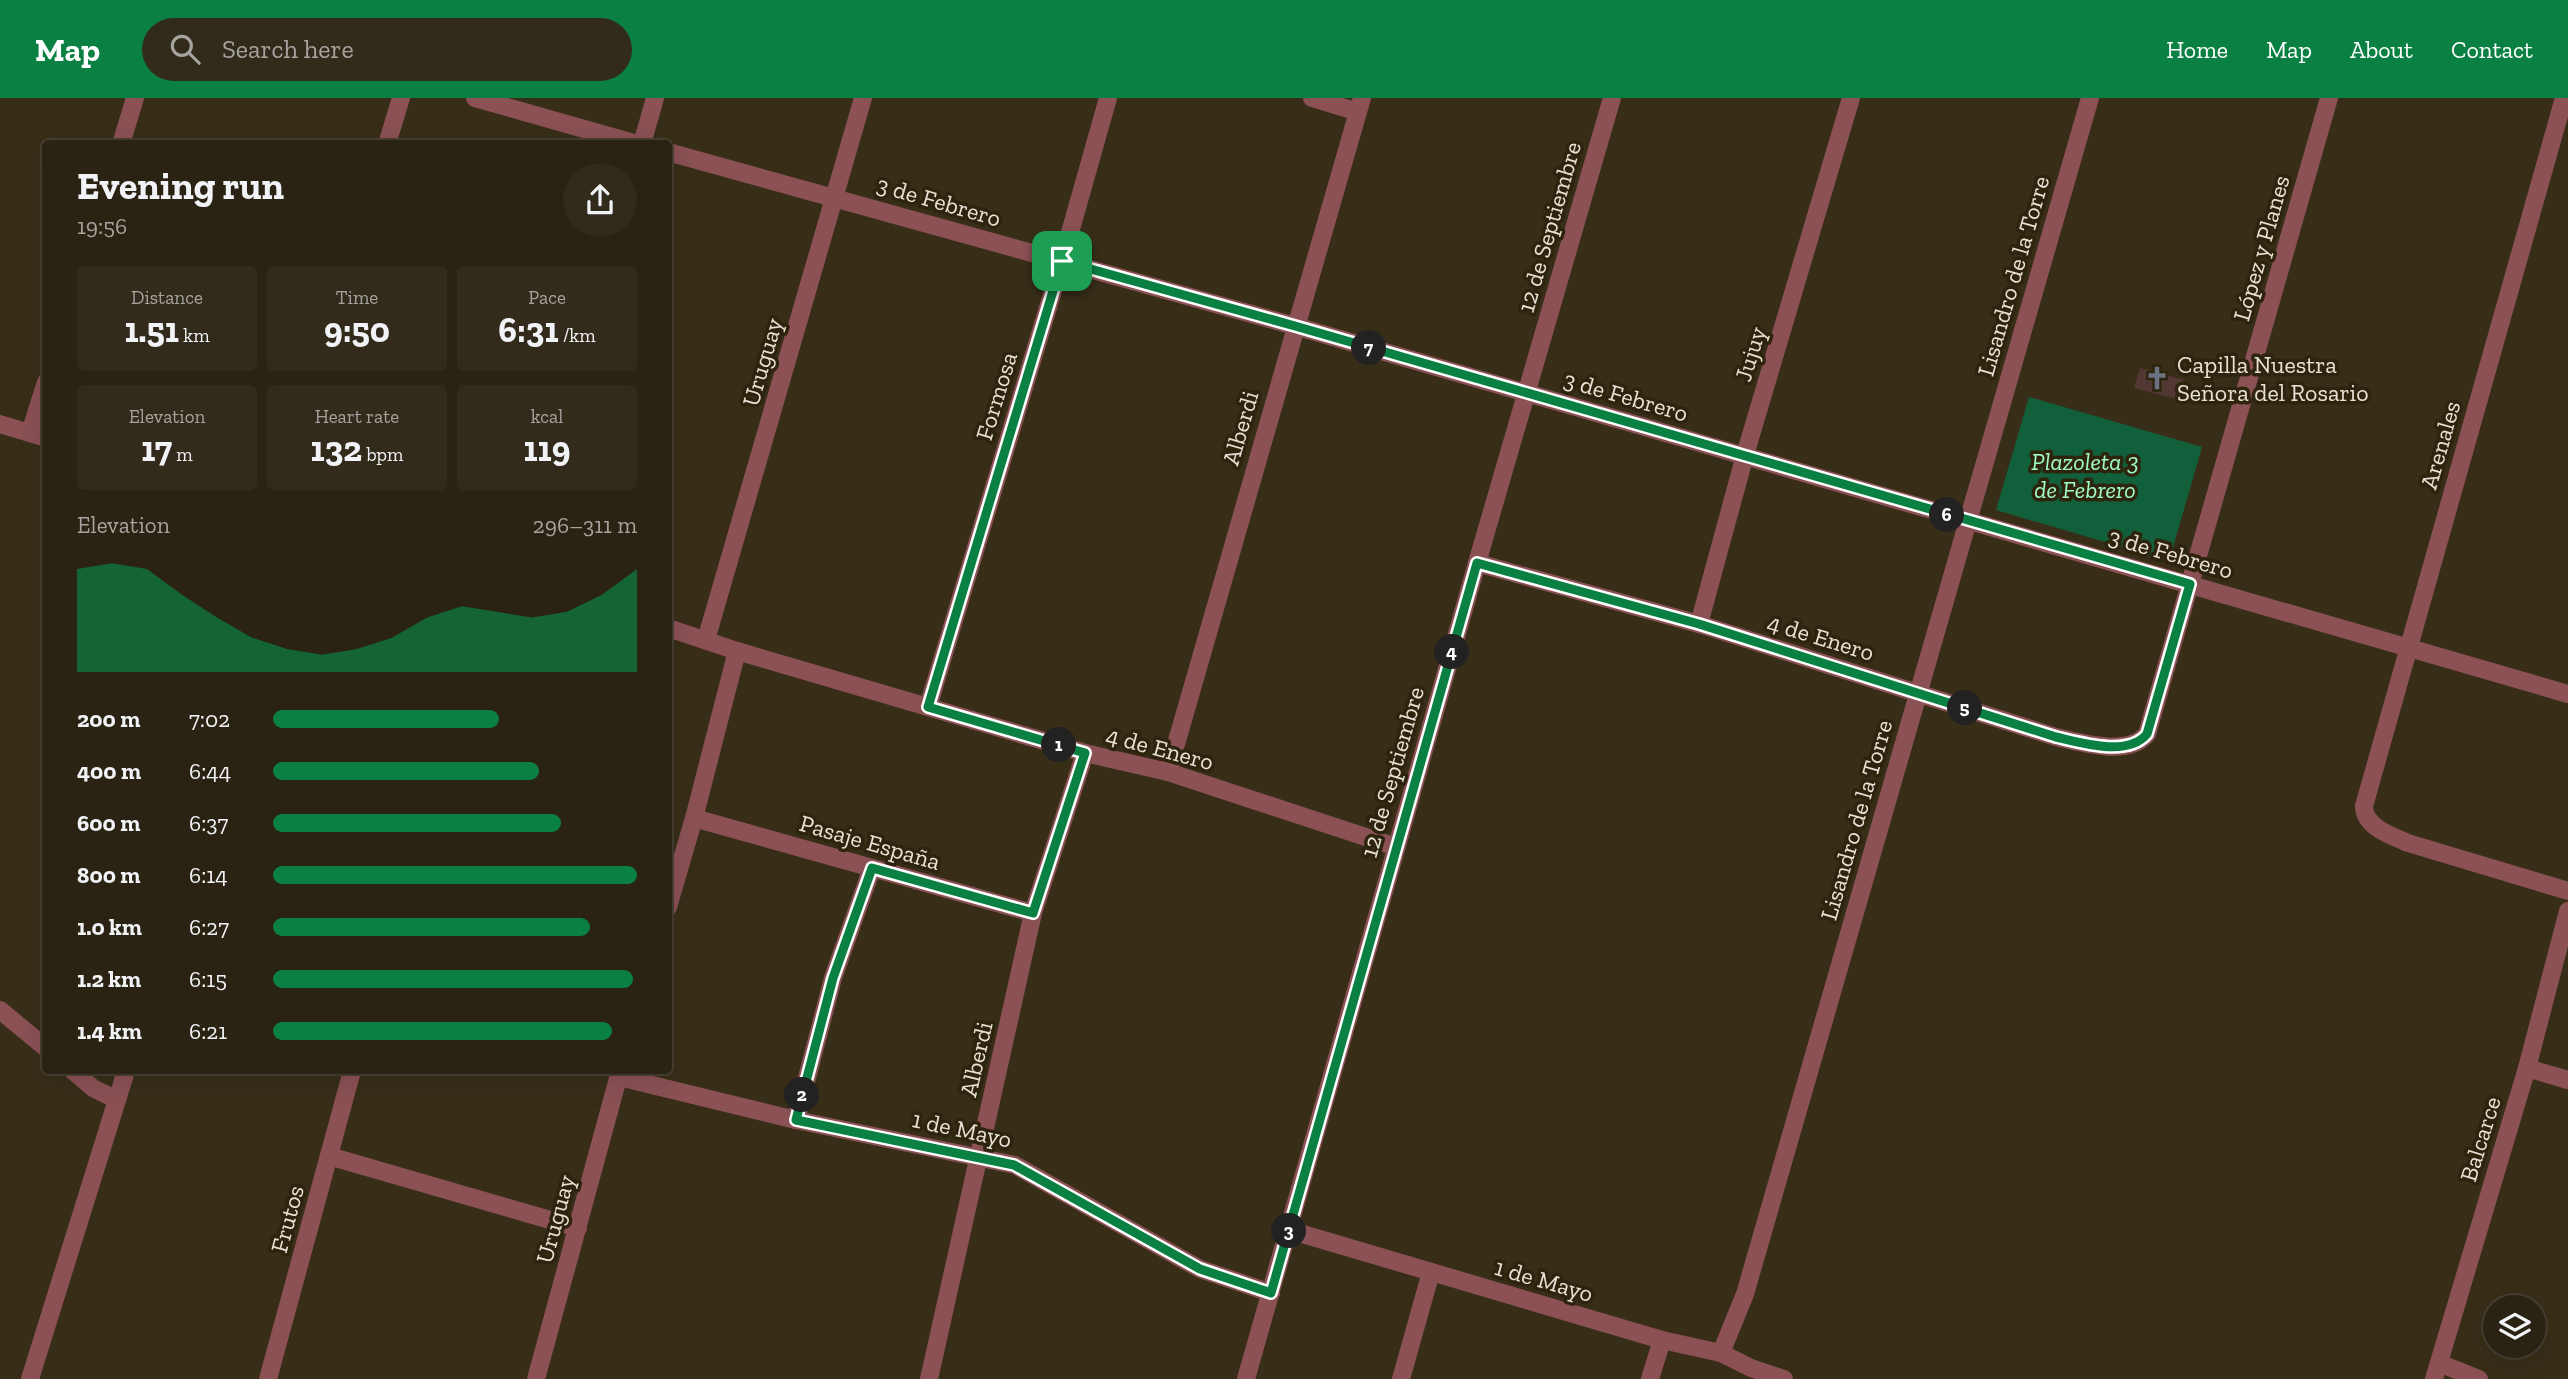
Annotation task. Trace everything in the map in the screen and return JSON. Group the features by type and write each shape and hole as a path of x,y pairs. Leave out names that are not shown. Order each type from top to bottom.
{"street":[{"path":"122,140 135,98"},
{"path":"388,140 401,98"},
{"path":"475,98 625,140"},
{"path":"640,140 655,98"},
{"name":"Uruguay","path":"706,640 863,98"},
{"name":"Formosa","path":"928,707 1108,98"},
{"path":"1312,98 1360,105"},
{"name":"12 de Septiembre","path":"1246,1379 1612,98"},
{"name":"Jujuy","path":"1699,624 1745,455 1851,98"},
{"name":"Lisandro de la Torre","path":"1721,1353 1745,1294 2090,98"},
{"name":"López y Planes","path":"2147,734 2329,98"},
{"name":"Arenales","path":"2564,98 2364,806 2364,814 2370,822 2408,844 2568,891"},
{"name":"Alberdi","path":"1168,772 1360,105"},
{"name":"3 de Febrero","path":"672,153 1295,326 2568,694"},
{"path":"0,424 38,435 42,408"},
{"name":"4 de Enero","path":"1477,563 1699,624 2074,741 2129,746 2140,742 2147,734"},
{"name":"4 de Enero","path":"672,629 737,651 1085,753 1168,772 1396,847"},
{"path":"672,892 737,651"},
{"name":"Alberdi","path":"929,1379 1033,913 1085,753"},
{"name":"Pasaje España","path":"694,818 1033,913"},
{"path":"796,1120 833,978 872,868"},
{"name":"Balcarce","path":"2436,1371 2527,1069 2568,911"},
{"path":"0,1010 42,1045"},
{"path":"2527,1069 2568,1080"},
{"path":"77,1074 93,1088 117,1100"},
{"path":"30,1379 125,1074"},
{"name":"Frutos","path":"268,1379 351,1074"},
{"name":"Uruguay","path":"536,1379 620,1074"},
{"name":"1 de Mayo","path":"620,1074 796,1120 1014,1165 1200,1269 1271,1293"},
{"path":"330,1156 578,1228"},
{"name":"1 de Mayo","path":"1289,1230 1662,1340 1721,1353 1751,1368 1784,1379"},
{"path":"1401,1379 1431,1272"},
{"path":"1650,1379 1662,1340"},
{"path":"2436,1371 2479,1379"}],"green space":[{"name":"Plazoleta 3 de Febrero","path":"2029,397 2202,447 2169,561 1996,510"}],"building":[{"name":"Capilla Nuestra Señora del Rosario","path":"2140,368 2184,380 2179,400 2134,388"}],"place":[{"name":"Capilla Nuestra Señora del Rosario","path":"2157,378"}],"route":[{"path":"1062,261 2190,584 2147,734 2140,742 2129,746 2108,746 2056,737 1699,624 1477,563 1271,1293 1200,1269 1014,1165 796,1120 833,978 872,868 1033,913 1085,753 928,707 1062,261"}]}
